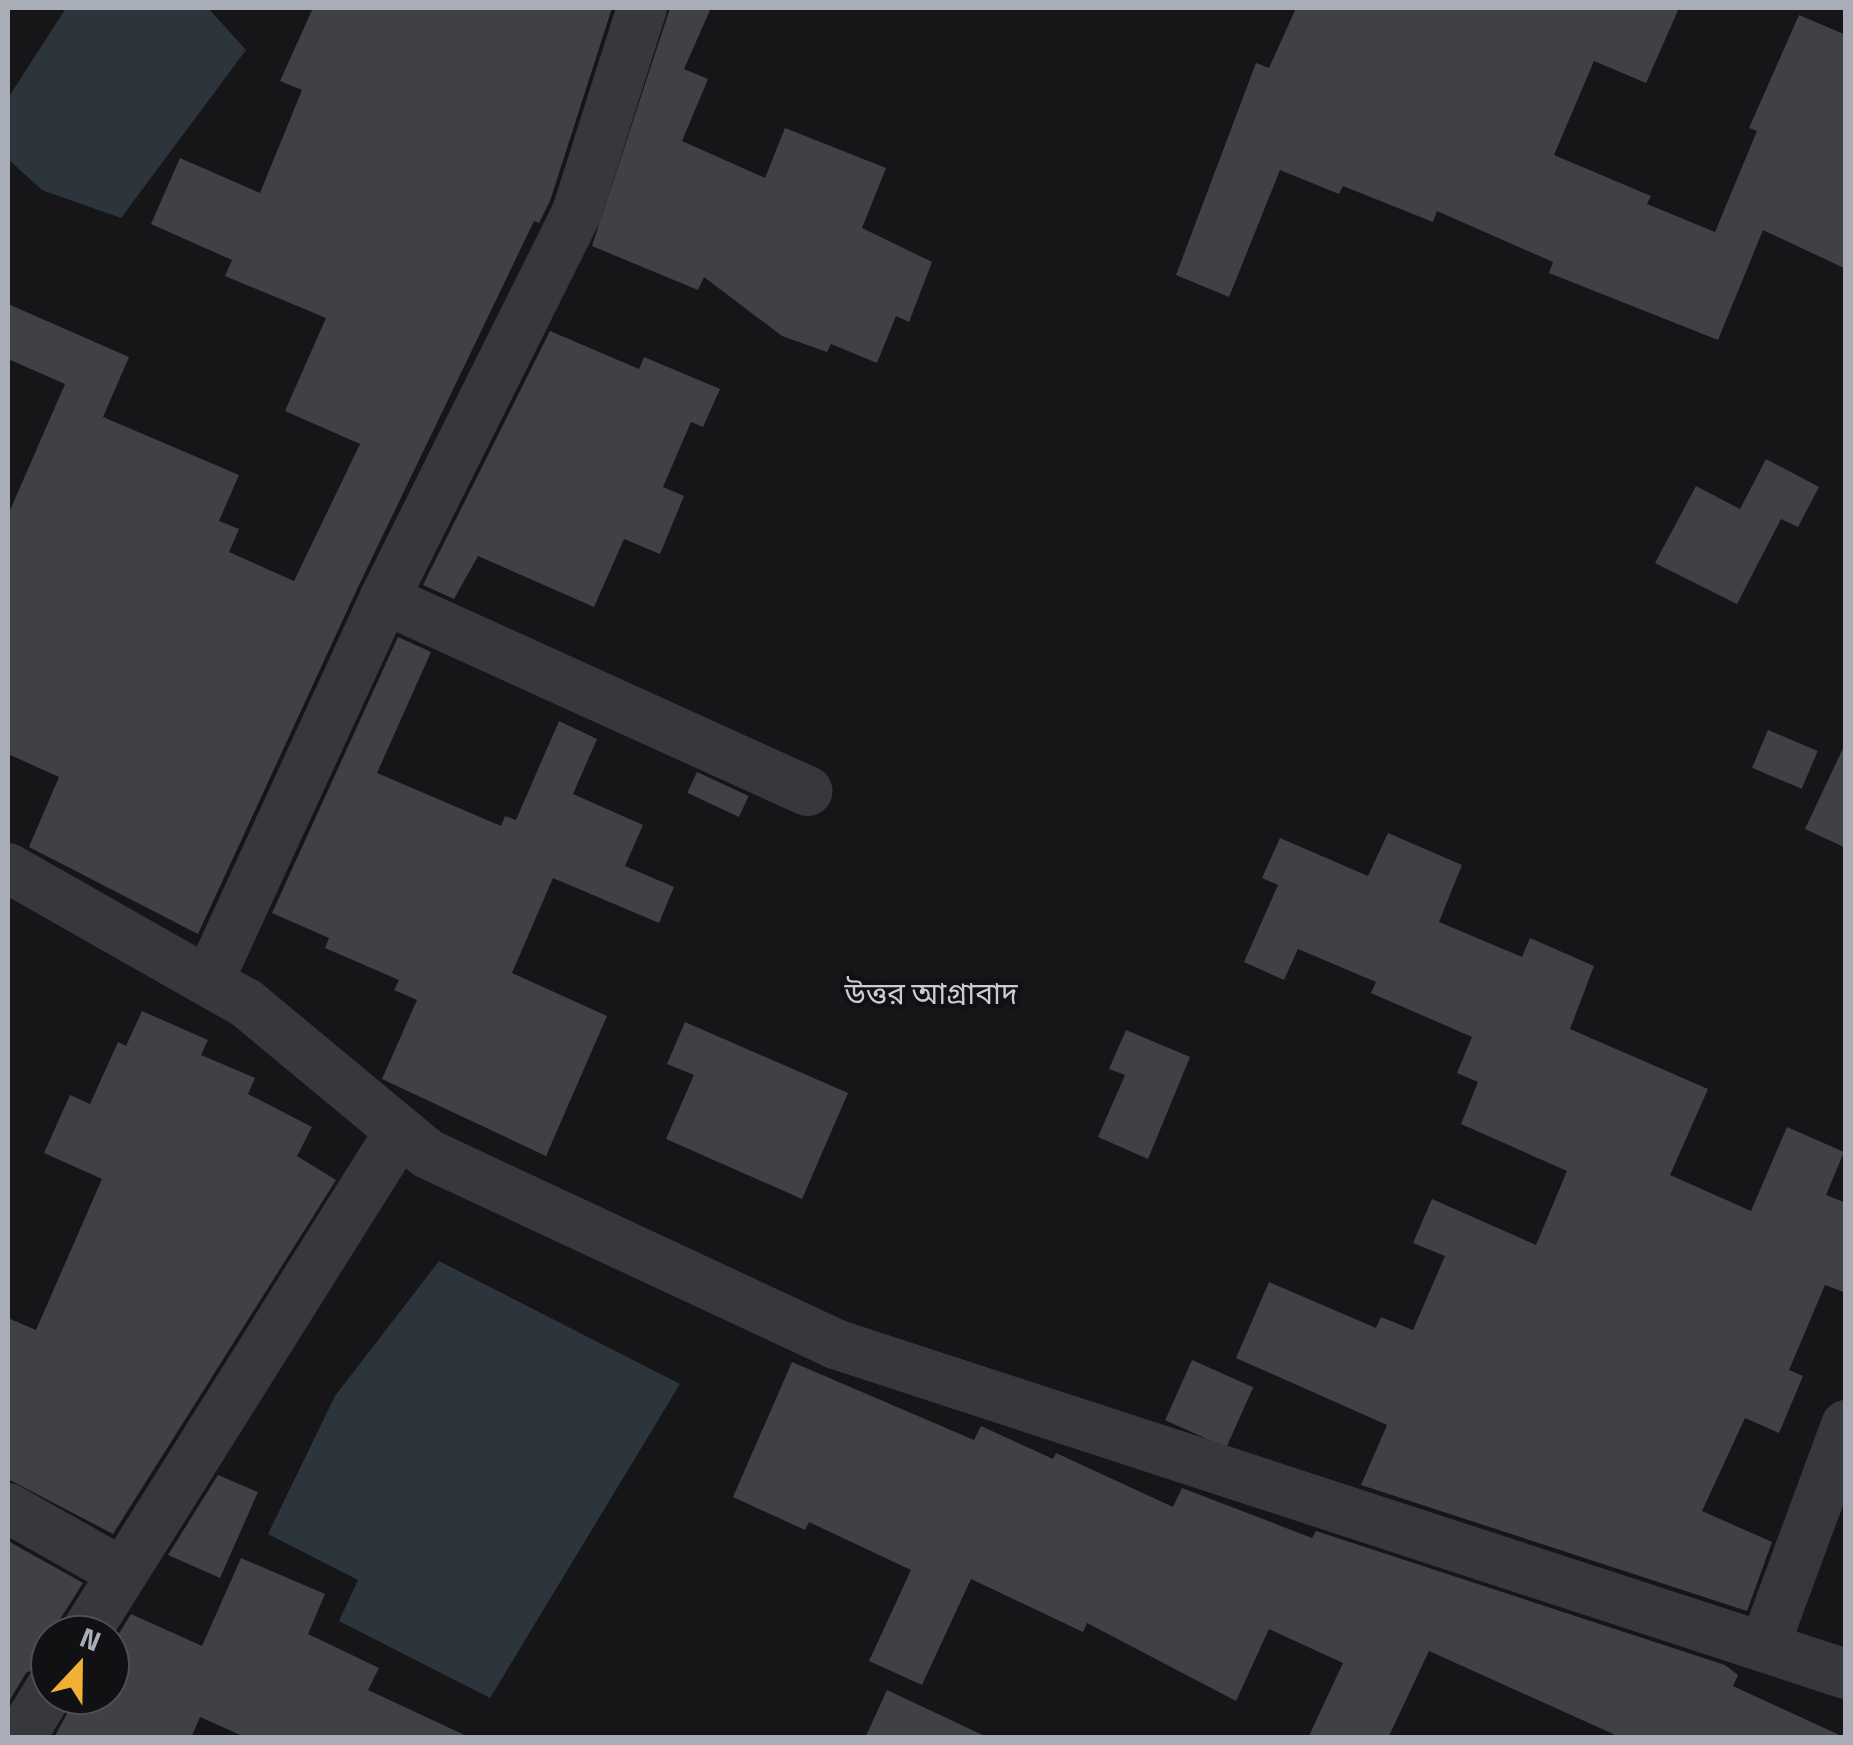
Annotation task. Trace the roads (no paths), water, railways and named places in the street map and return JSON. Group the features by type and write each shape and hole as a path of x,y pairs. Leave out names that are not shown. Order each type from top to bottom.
{"street":[{"path":"209,980 384,599 578,212 642,8"},
{"path":"384,599 808,790"},
{"path":"8,868 246,1003 428,1154 835,1344 1846,1674"},
{"path":"97,1615 400,1131"},
{"path":"1764,1647 1846,1425"},
{"path":"8,1508 124,1572"},
{"path":"20,1738 34,1715"}],"district":[{"name":"উত্তর আগ্রাবাদ","path":"931,993"}]}
